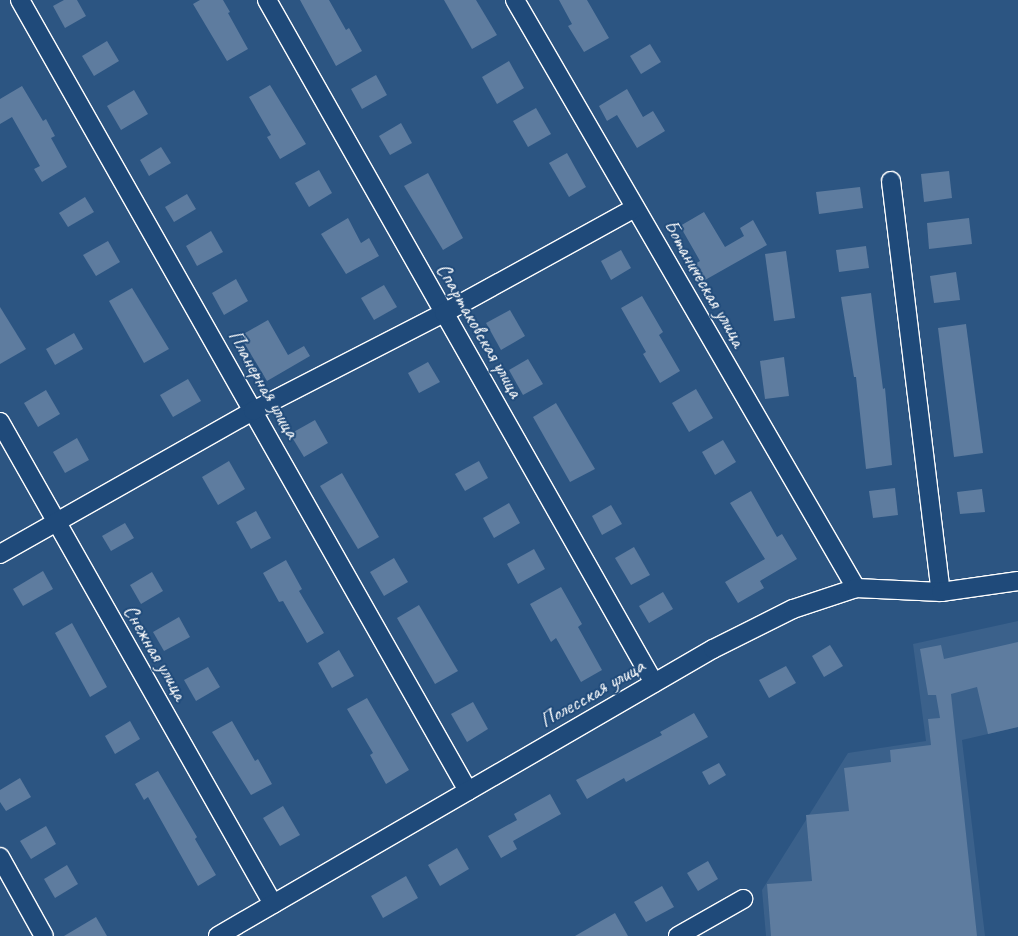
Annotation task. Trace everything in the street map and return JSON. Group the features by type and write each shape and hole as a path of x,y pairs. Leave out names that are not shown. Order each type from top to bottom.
{"street":[{"name":"Планерная улица","path":"20,0 468,791"},
{"name":"Спартаковская улица","path":"267,0 654,683"},
{"name":"Ботаническая улица","path":"515,0 856,588"},
{"path":"891,181 941,592"},
{"path":"0,554 253,411 444,312 636,208"},
{"name":"Снежная улица","path":"0,422 273,904"},
{"name":"Полесская улица","path":"218,936 713,649 793,609 856,588 941,592 1018,581"},
{"path":"0,857 44,936"},
{"path":"678,936 743,899"}],"shaded area":[{"path":"1018,621 1018,727 962,740 985,936 766,936 762,890 848,753 926,741 913,644"}],"building":[{"path":"64,0 77,0 86,16 65,28 53,6"},
{"path":"200,0 223,0 248,49 227,61 193,4"},
{"path":"300,0 329,0 346,30 349,28 362,51 336,66"},
{"path":"444,0 476,0 497,35 472,49"},
{"path":"559,0 587,0 609,38 584,52 568,26 572,24"},
{"path":"107,41 119,61 94,76 82,56"},
{"path":"650,44 661,62 641,74 630,56"},
{"path":"509,61 524,88 497,104 482,77"},
{"path":"376,75 387,95 362,109 351,89"},
{"path":"270,85 306,144 280,159 267,137 271,135 249,97"},
{"path":"22,86 43,121 46,119 55,136 51,138 67,167 42,182 34,169 40,166 12,117 0,124 0,99"},
{"path":"627,89 643,117 653,111 665,131 637,148 617,115 607,121 599,106"},
{"path":"134,90 148,114 121,130 107,106"},
{"path":"536,108 551,134 528,147 513,121"},
{"path":"401,123 412,143 390,155 379,136"},
{"path":"161,147 171,163 149,176 140,160"},
{"path":"567,153 586,187 569,197 549,163"},
{"path":"319,170 332,193 309,207 295,183"},
{"path":"949,171 952,198 924,202 921,174"},
{"path":"428,173 463,238 443,250 404,186"},
{"path":"860,187 863,208 819,214 816,192"},
{"path":"187,194 196,209 174,222 165,207"},
{"path":"85,197 94,212 68,227 59,213"},
{"path":"704,212 725,247 744,236 740,228 753,220 767,245 698,284 688,268 700,261 680,226"},
{"path":"348,218 361,243 369,238 379,256 346,274 321,234"},
{"path":"969,218 972,244 929,249 927,223"},
{"path":"211,231 223,252 197,266 186,246"},
{"path":"108,241 120,262 96,276 83,255"},
{"path":"866,246 869,268 839,272 836,250"},
{"path":"621,250 631,268 611,280 601,261"},
{"path":"786,251 795,318 774,321 765,254"},
{"path":"956,272 960,300 934,303 930,276"},
{"path":"236,279 248,301 224,315 212,293"},
{"path":"384,285 397,307 374,320 361,298"},
{"path":"132,288 169,349 144,363 109,301"},
{"path":"871,293 883,389 885,388 892,465 866,469 856,377 854,377 841,297"},
{"path":"642,296 663,332 659,335 680,371 660,383 643,354 646,352 621,308"},
{"path":"0,307 26,349 0,364"},
{"path":"510,310 525,336 501,350 486,323"},
{"path":"268,320 288,355 304,346 310,356 267,381 240,336"},
{"path":"966,324 983,453 954,457 938,328"},
{"path":"74,333 83,349 55,365 46,349"},
{"path":"784,357 789,396 765,399 760,361"},
{"path":"528,359 543,384 523,395 509,370"},
{"path":"428,362 440,382 419,393 408,373"},
{"path":"188,379 201,401 173,417 160,395"},
{"path":"696,389 713,418 689,432 672,403"},
{"path":"46,390 60,414 38,427 24,403"},
{"path":"556,403 595,469 570,482 533,417"},
{"path":"315,420 328,443 304,457 290,434"},
{"path":"77,438 89,460 65,473 53,452"},
{"path":"723,440 736,462 715,475 702,452"},
{"path":"229,461 245,489 218,505 202,477"},
{"path":"479,461 488,478 465,491 455,474"},
{"path":"342,473 379,537 358,549 320,486"},
{"path":"895,488 898,515 873,518 869,491"},
{"path":"982,489 985,512 960,514 957,492"},
{"path":"751,491 777,537 782,534 797,559 760,581 764,588 738,603 725,582 765,559 730,503"},
{"path":"509,503 520,523 494,538 483,518"},
{"path":"611,505 622,524 602,535 592,516"},
{"path":"256,511 271,538 251,549 236,522"},
{"path":"125,523 134,538 111,551 102,536"},
{"path":"634,547 650,575 631,585 615,558"},
{"path":"534,549 545,569 518,584 507,564"},
{"path":"394,558 408,582 384,596 370,572"},
{"path":"286,560 302,589 299,591 324,633 307,643 283,601 279,602 263,573"},
{"path":"43,571 53,589 23,606 13,589"},
{"path":"152,572 163,591 141,604 130,585"},
{"path":"561,587 582,624 578,627 602,670 581,682 556,638 551,642 530,604"},
{"path":"663,592 673,609 649,623 639,606"},
{"path":"419,605 458,671 435,684 397,618"},
{"path":"179,617 190,637 164,651 153,632"},
{"path":"72,623 107,687 90,697 55,633"},
{"path":"1018,642 1018,727 988,734 977,687 951,694 977,936 771,936 767,884 812,881 806,815 849,811 844,768 891,762 890,750 931,745 928,719 940,718 936,695 928,695 920,649 941,645 944,659"},
{"path":"830,645 843,666 824,677 812,656"},
{"path":"339,650 354,676 332,688 318,663"},
{"path":"786,666 796,683 769,698 759,680"},
{"path":"208,667 220,687 196,701 184,680"},
{"path":"367,698 409,770 386,784 370,755 373,753 347,709"},
{"path":"473,702 488,729 467,742 451,714"},
{"path":"694,713 708,737 626,782 624,778 587,799 576,780 662,735 660,732"},
{"path":"130,721 140,739 115,754 105,736"},
{"path":"232,721 255,761 258,759 272,784 251,795 212,732"},
{"path":"719,763 726,775 709,785 702,772"},
{"path":"158,771 197,837 195,839 216,875 198,886 148,797 144,800 135,784"},
{"path":"20,778 31,797 6,811 0,802 0,790"},
{"path":"550,794 561,814 513,841 517,849 501,858 488,836 517,820 514,814"},
{"path":"283,806 300,835 280,846 263,818"},
{"path":"46,826 56,844 31,859 20,841"},
{"path":"457,848 469,869 440,886 428,865"},
{"path":"708,861 718,879 698,891 687,873"},
{"path":"67,865 78,884 55,898 44,879"},
{"path":"406,876 418,898 383,918 371,896"},
{"path":"662,886 674,907 646,922 634,902"},
{"path":"615,913 628,936 575,936"},
{"path":"96,917 107,936 64,936"}]}
